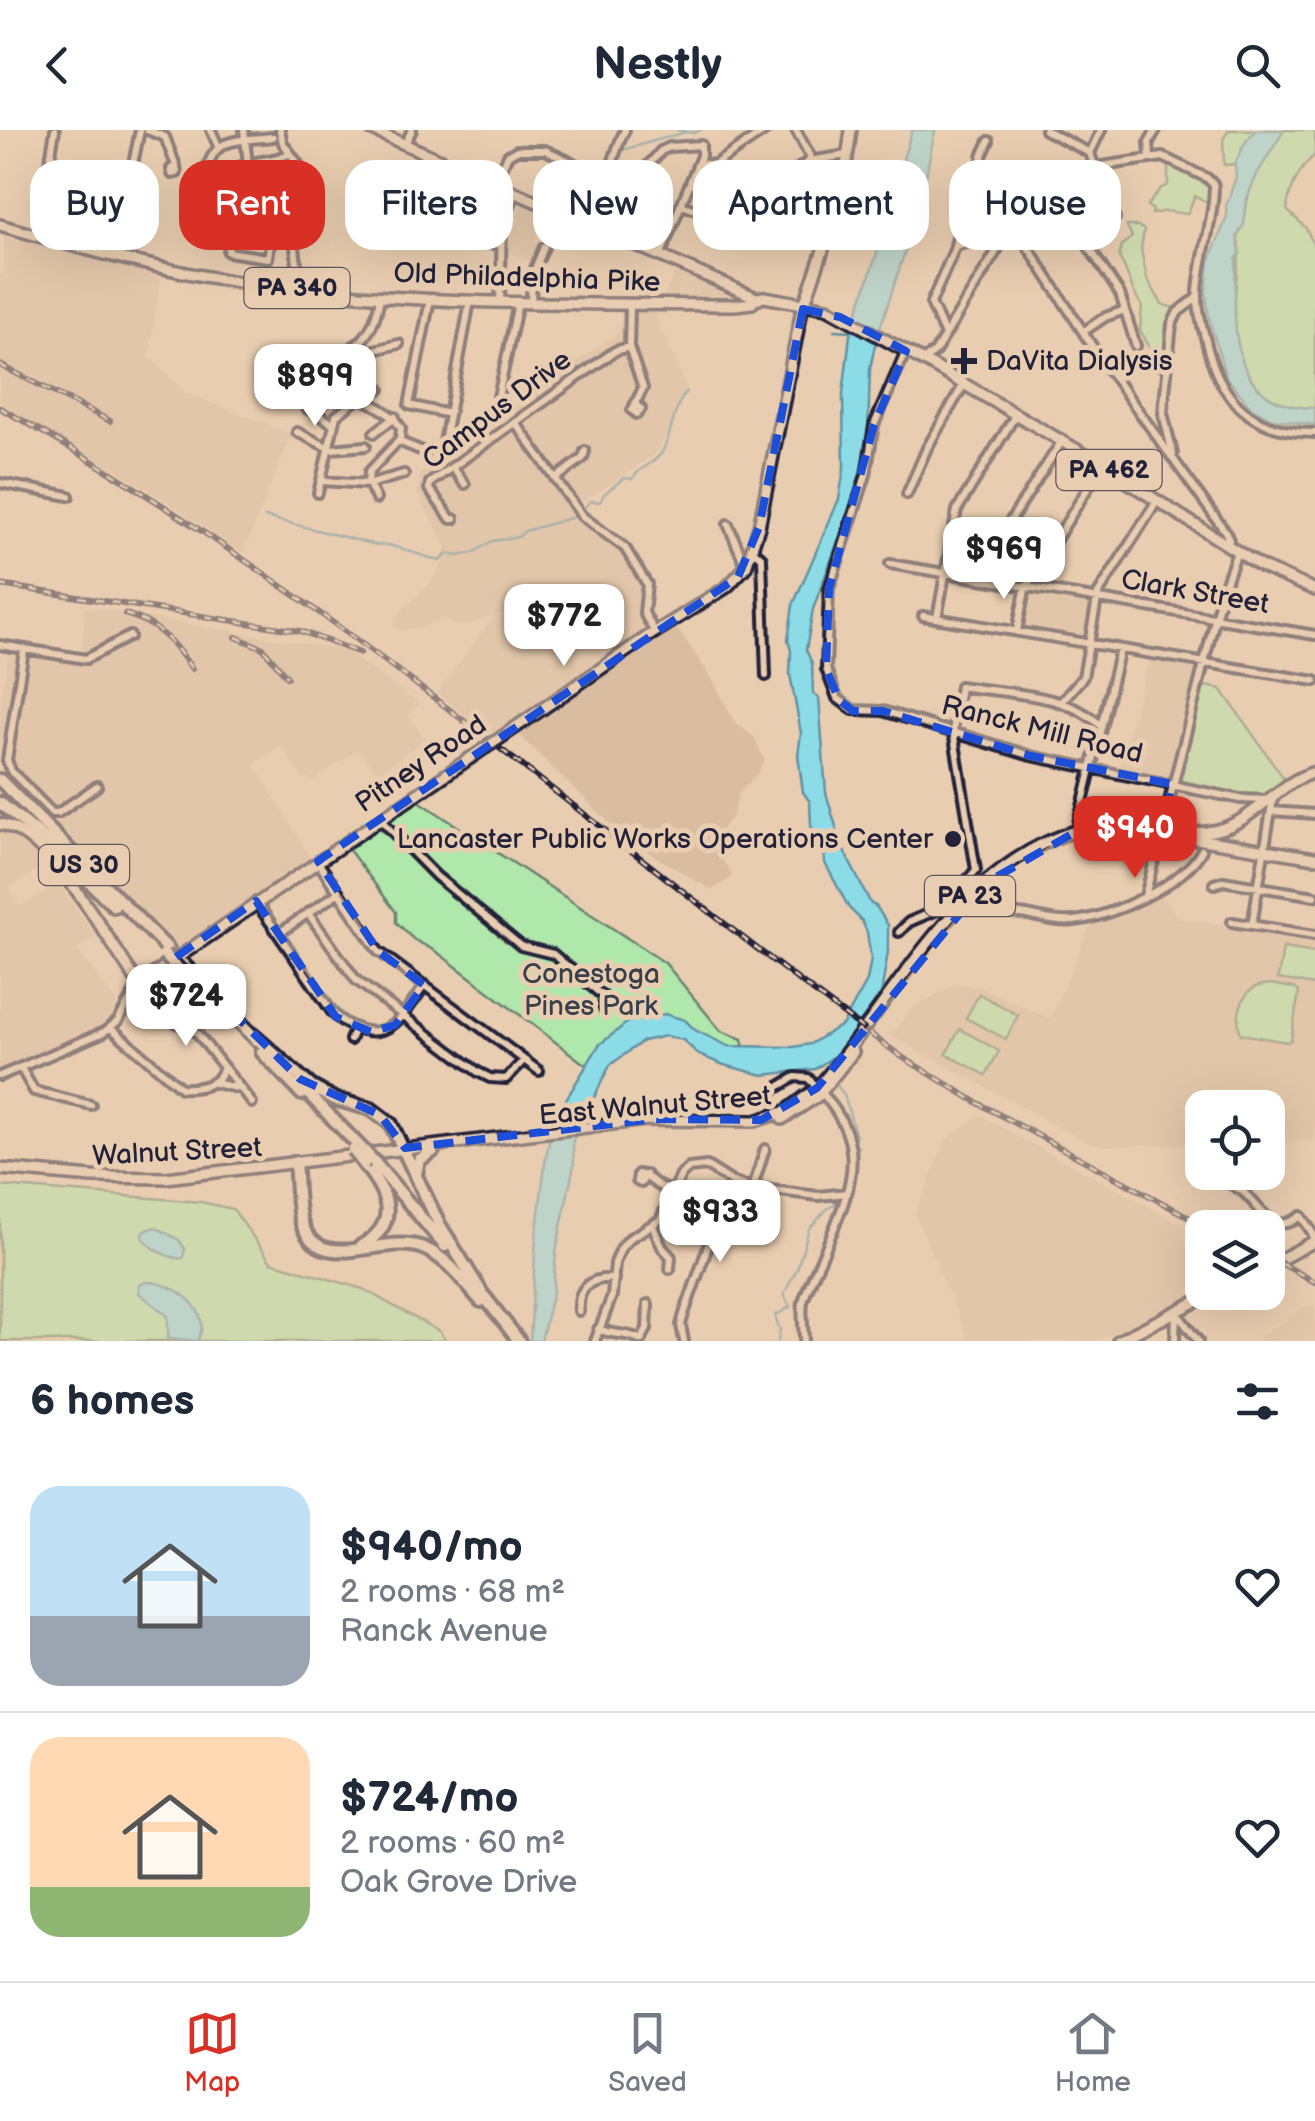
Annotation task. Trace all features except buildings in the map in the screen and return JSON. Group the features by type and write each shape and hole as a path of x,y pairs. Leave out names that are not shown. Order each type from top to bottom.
{"highway":[{"name":"US 30","path":"0,783 140,930 166,952"},
{"name":"US 30","path":"0,783 357,1150"},
{"path":"0,803 48,842 140,930"},
{"name":"US 30","path":"181,968 252,1035 369,1163 480,1295 511,1341"},
{"path":"252,1035 316,1090 383,1116 397,1131 438,1224 480,1295"},
{"path":"416,1175 419,1160 433,1151"},
{"path":"297,1164 307,1227 324,1244 346,1249 372,1238 386,1216 384,1191 369,1163"},
{"path":"297,1164 301,1219 317,1243 346,1252 389,1243 425,1249 480,1295"},
{"name":"US 30","path":"494,1314 519,1341"}],"main road":[{"name":"PA 462","path":"372,130 441,160"},
{"name":"Pitney Road","path":"140,984 654,632 727,587 746,567 754,550 804,306 842,195 851,130"},
{"name":"PA 462","path":"513,193 533,201"},
{"name":"Old Philadelphia Pike","path":"0,225 114,256 238,282 296,288 630,306 736,305 752,303 757,298"},
{"name":"PA 462","path":"646,250 757,298 827,308 1016,414 1158,499 1266,570 1315,590"},
{"path":"814,277 816,294 827,308"},
{"name":"PA 462","path":"804,306 840,317"},
{"name":"PA 23","path":"1271,802 1313,771"},
{"name":"East Walnut Street","path":"1161,830 1208,832 1238,822 1271,802"},
{"name":"East Walnut Street","path":"297,1164 673,1118 760,1120 792,1108 819,1090 941,927 994,876 1035,850 1084,829 1118,823 1315,858"},
{"path":"0,824 17,828 28,836 70,883 140,984"},
{"path":"70,883 70,902 85,906"},
{"name":"East Walnut Street","path":"406,1151 433,1151 497,1140"},
{"name":"Walnut Street","path":"0,1170 148,1178 297,1164"},
{"path":"1285,1257 1314,1242"},
{"path":"1118,1341 1185,1308"}],"street":[{"path":"50,160 54,130"},
{"path":"137,160 144,130 160,134 169,142 176,166"},
{"path":"211,130 219,148"},
{"path":"244,130 248,160"},
{"path":"280,130 295,160"},
{"path":"405,144 412,130"},
{"path":"613,160 625,130"},
{"path":"721,160 766,130"},
{"path":"796,130 812,160 849,155"},
{"path":"1045,130 1090,153"},
{"path":"1092,160 1090,153 1101,130"},
{"path":"1150,158 1149,142 1156,130"},
{"path":"212,160 219,148 273,137"},
{"path":"982,160 989,140"},
{"path":"654,160 670,147 702,146 699,160"},
{"path":"507,160 510,153 536,149 562,160"},
{"path":"276,160 290,152"},
{"path":"1121,162 1168,158 1214,185 1198,297 1214,373 1232,399 1261,423 1315,433"},
{"path":"673,226 693,176"},
{"path":"513,200 516,194"},
{"path":"682,204 693,208"},
{"path":"114,256 115,250"},
{"path":"228,250 268,258 269,250"},
{"path":"295,250 296,288"},
{"path":"500,301 502,250"},
{"path":"531,302 532,276 543,250"},
{"path":"660,256 663,250"},
{"path":"945,335 931,303 953,250"},
{"path":"923,360 935,352 996,250"},
{"path":"1030,250 1148,427 1176,460 1224,531 1227,544"},
{"path":"1091,250 1120,294 1136,346"},
{"path":"352,348 375,320 380,295"},
{"path":"1176,460 1168,441 1164,412 1172,324 1178,312 1198,297"},
{"path":"430,298 409,406 449,414"},
{"path":"444,442 470,300"},
{"path":"498,397 518,302"},
{"path":"630,306 629,346 644,388 634,406"},
{"path":"1083,332 1125,310"},
{"path":"376,500 370,484 371,469 398,441 402,428 394,416 331,377 324,364 329,352 352,348 366,352 399,344"},
{"name":"Campus Drive","path":"454,519 429,486 615,352 629,346"},
{"name":"Ranck Mill Road","path":"906,352 874,425 866,475 830,582 826,669 837,698 852,710 883,711 1031,756 1315,814"},
{"path":"935,352 936,368"},
{"path":"907,494 926,448 964,384"},
{"path":"318,493 336,416 361,396 380,390"},
{"path":"306,408 334,424"},
{"path":"937,618 957,510 1016,414"},
{"path":"374,434 394,416"},
{"path":"515,422 582,516 613,536 629,554 646,584 644,613 654,632"},
{"path":"297,432 330,449 366,446"},
{"path":"398,441 425,452"},
{"path":"985,579 991,551 1062,442"},
{"path":"555,479 583,458 585,451"},
{"path":"1017,632 1027,586 1102,466"},
{"path":"452,467 465,484"},
{"path":"321,481 370,484 404,474"},
{"path":"0,484 69,496"},
{"path":"1061,702 1082,681 1097,598 1158,499"},
{"path":"728,524 746,567"},
{"path":"754,550 762,558 766,676"},
{"path":"1145,896 1216,618 1238,551"},
{"name":"Clark Street","path":"890,564 1315,635"},
{"path":"924,616 1315,681"},
{"path":"0,646 76,659 100,654 130,636"},
{"path":"1078,822 1120,649"},
{"path":"24,650 7,760 11,770 52,814 97,786"},
{"path":"898,932 909,922 944,906 976,870 953,732 960,686 1061,702 1084,711 1100,725"},
{"path":"1252,925 1271,802"},
{"path":"380,819 436,876 521,946 553,954 584,979 604,998 603,1008"},
{"path":"990,904 999,910 1073,922 1164,887 1202,850"},
{"path":"318,862 378,951 539,1071"},
{"path":"1214,884 1223,881 1315,896"},
{"path":"278,934 339,892"},
{"path":"256,902 332,1012 355,1028 384,1031 425,985"},
{"path":"308,913 352,976 490,1078 508,1078 524,1060"},
{"path":"1232,922 1315,935"},
{"path":"140,984 163,1016 192,1028 252,1103"},
{"name":"Pitney Road","path":"111,1028 140,984"},
{"path":"0,1076 90,1041 111,1028 180,1088 214,1083 241,1089"},
{"path":"350,1040 355,1028"},
{"path":"214,1083 221,1078 223,1066"},
{"path":"21,1068 34,1091 92,1105"},
{"path":"775,1089 800,1076 806,1077 838,1113 849,1134 852,1162 847,1192 804,1299 804,1341"},
{"path":"757,1187 765,1148"},
{"path":"594,1341 611,1300 621,1248 663,1216 686,1170 698,1165 711,1167 732,1182 818,1196 847,1192"},
{"path":"646,1175 662,1187 692,1194 693,1202 687,1206 670,1199"},
{"path":"684,1341 684,1314 728,1190"},
{"path":"1240,1190 1260,1213 1272,1220 1284,1223 1301,1216 1314,1242"},
{"path":"653,1226 662,1247 674,1253 670,1269"},
{"path":"579,1311 580,1294 588,1284 596,1279 614,1278"},
{"path":"598,1328 618,1336 631,1334 641,1340 647,1329 648,1304"},
{"path":"1176,1312 1198,1341"},
{"path":"1175,1341 1176,1312"},
{"path":"1175,1331 1188,1328"}],"highlighted area":[{"path":"803,309 840,317 906,351 874,425 829,589 826,669 839,700 853,711 883,711 1031,756 1172,784 1162,827 1077,831 984,884 817,1088 761,1120 655,1119 405,1148 380,1115 300,1079 176,957 256,901 336,1017 371,1032 395,1025 424,985 378,951 318,861 738,577 759,527"}],"shaded area":[{"path":"523,202 533,206 533,250 541,250 535,263 504,250 513,250 513,226"},
{"path":"4,233 30,240 30,250 70,250 162,274 149,356 186,393 292,434 243,553 146,488 0,404 0,275 4,274"},
{"path":"677,268 751,299 739,303 660,302"},
{"path":"653,310 687,388 673,408 674,423 656,454 574,508 625,552 643,579 658,627 609,655 586,631 564,596 495,616 538,616 581,637 607,658 491,736 437,693 494,616 465,625 452,624 446,618 421,628 397,630 393,624 443,563 446,545 417,493 420,474 620,331 621,311"},
{"path":"1025,590 1097,598 1090,644 1017,631"},
{"path":"85,607 344,650 420,704 408,715 425,739 379,774 358,750 312,782 308,776 303,779 281,746 254,764 312,860 179,947 0,769 0,710 9,646 69,658 82,649"},
{"path":"675,625 712,679 734,721 755,738 764,760 758,773 738,794 732,817 713,840 731,878 712,890 626,839 515,731"},
{"path":"1150,657 1200,665 1170,781 1117,771"},
{"path":"0,829 16,832 46,864 9,889 20,907 59,883 95,936 78,950 116,1002 115,1013 84,1039 0,1071"},
{"path":"1162,894 1178,918 1315,940 1315,1140 1285,1141 1285,1090 1185,1090 1185,1144 1107,1146 1086,1142 891,1036 913,1007 957,983 983,988 1050,1019 1091,923"},
{"path":"979,1115 1185,1226 1185,1302 1097,1341 969,1341 915,1214 946,1140"},
{"path":"1312,1306 1315,1341 1255,1341 1304,1307"}],"green space":[{"path":"1229,130 1256,130 1235,164 1224,165 1223,139"},
{"path":"1284,130 1315,130 1315,155 1296,180 1287,210 1306,228 1315,248 1315,408 1285,404 1264,393 1249,376 1236,331 1238,232 1256,177"},
{"path":"1171,165 1211,186 1209,203 1195,196 1187,214 1152,214 1147,206 1168,185"},
{"path":"1127,226 1144,230 1141,249 1147,279 1162,304 1176,309 1170,321 1161,372 1149,367 1151,350 1140,330 1142,305 1119,258 1122,245 1132,237"},
{"path":"1200,685 1221,689 1287,783 1266,798 1255,799 1175,783"},
{"name":"Conestoga Pines Park","path":"413,797 665,963 721,1031 742,1039 746,1059 652,1028 587,1066 437,952 413,939 396,922 396,912 346,846"},
{"path":"1283,948 1315,953 1315,985 1278,979"},
{"path":"1270,984 1299,992 1291,1040 1287,1042 1241,1034 1239,1029 1245,997 1256,987"},
{"path":"979,994 1018,1015 1006,1039 966,1018"},
{"path":"960,1029 999,1051 986,1075 946,1054"},
{"path":"0,1186 201,1202 233,1209 271,1262 363,1289 440,1332 445,1341 0,1341"}],"water":[{"path":"912,130 935,130 929,160 903,159"},
{"path":"1256,130 1284,130 1257,174 1237,237 1240,254 1236,259 1236,334 1250,377 1264,393 1286,404 1315,408 1315,425 1272,419 1252,408 1226,377 1209,318 1209,262 1227,217 1235,164"},
{"path":"878,250 906,250 870,369 868,433 861,479 813,609 806,650 812,663 813,693 819,698 826,793 842,847 871,904 888,925 881,994 839,1053 815,1069 763,1075 699,1055 683,1040 666,1036 643,1041 610,1065 573,1140 574,1165 556,1251 553,1291 541,1341 530,1341 536,1237 554,1119 599,1045 628,1022 665,1014 685,1020 695,1030 728,1046 810,1044 843,1024 867,981 871,959 867,932 825,863 824,851 811,826 810,802 803,792 798,755 801,733 788,640 793,605 839,499 844,469 843,394 850,335"},
{"path":"155,1227 179,1240 185,1249 183,1258 166,1255 142,1237"},
{"path":"146,1282 168,1287 189,1300 201,1319 197,1341 168,1338 168,1316 139,1293 139,1285"}],"waterway":[{"path":"677,130 701,130"},
{"path":"619,151 686,132"},
{"path":"834,330 852,331"},
{"path":"586,506 590,501 600,502 624,478 632,479 659,456 687,391"},
{"path":"265,517 389,545 440,561 448,553 473,553 492,541 518,537 525,531 574,517"},
{"path":"836,1084 844,1095 856,1136"},
{"path":"849,1200 854,1192 858,1147"},
{"path":"778,1341 780,1330 775,1316 790,1307 784,1294 797,1269 809,1229 827,1209 843,1199"}],"railway":[{"path":"0,365 110,421"},
{"path":"0,408 120,478 350,635 902,1057 978,1103 1185,1215"},
{"path":"0,585 300,631 360,653"},
{"path":"125,614 164,635 192,669"},
{"path":"236,637 263,648 287,677"},
{"path":"1285,1265 1315,1282"}],"place":[{"name":"DaVita Dialysis","path":"964,361"},
{"name":"Lancaster Public Works Operations Center","path":"953,839"}]}
